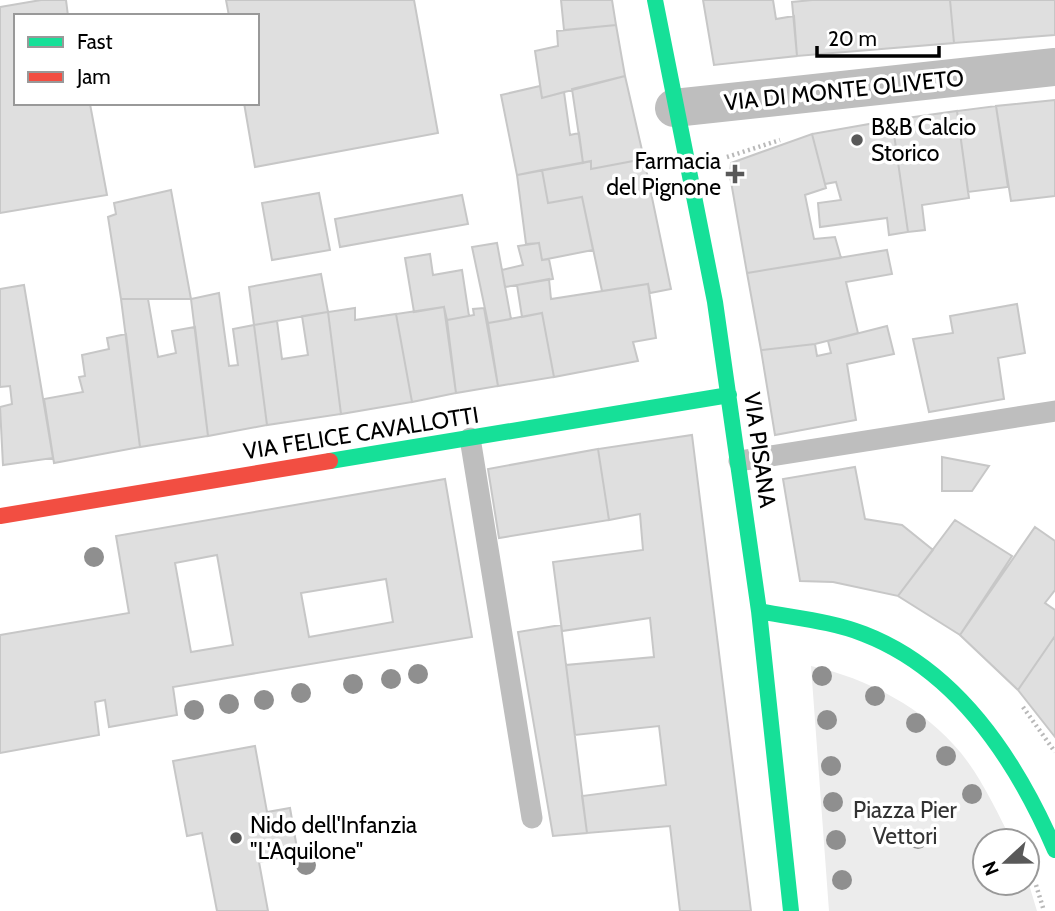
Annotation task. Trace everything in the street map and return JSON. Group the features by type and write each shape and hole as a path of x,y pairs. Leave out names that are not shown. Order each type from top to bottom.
{"street":[{"name":"VIA PISANA","path":"655,0 674,108 715,302 739,461 759,611 791,911"},
{"name":"VIA DI MONTE OLIVETO","path":"674,108 1055,67"},
{"name":"VIA FELICE CAVALLOTTI","path":"0,516 729,395"},
{"path":"759,611 872,637 927,672 997,743 1029,794 1055,850"}],"lane":[{"path":"739,461 1055,411"},
{"path":"470,438 532,818"}],"green space":[{"name":"Piazza Pier Vettori","path":"811,666 853,678 893,697 930,722 961,753 976,774 1005,827 971,827 971,897 1033,897 1037,911 829,911"}],"building":[{"path":"41,0 66,0 68,14 14,14 14,105 90,105 107,195 0,213 0,7"},
{"path":"226,0 414,0 438,133 255,167 244,105 259,105 259,14 229,14"},
{"path":"561,0 612,0 616,25 564,30"},
{"path":"703,0 773,0 776,19 794,16 797,56 714,65"},
{"path":"950,0 954,43 797,56 792,2"},
{"path":"950,0 1055,0 1055,35 954,43"},
{"path":"616,25 625,76 542,98 535,51 558,46 557,31"},
{"path":"625,76 644,159 591,169 591,161 583,163 572,89"},
{"path":"540,86 542,98 564,92 570,135 579,133 583,163 517,175 501,95"},
{"path":"1055,100 1055,196 1011,201 996,106"},
{"path":"996,106 1008,187 968,192 957,111"},
{"path":"957,111 969,198 922,205 925,230 908,232 892,120"},
{"path":"892,120 908,232 889,235 887,218 820,227 818,203 841,200 836,182 825,184 812,134"},
{"path":"812,134 826,188 805,195 814,239 835,237 841,258 747,273 730,176 731,163"},
{"path":"644,159 671,289 650,293 648,284 602,291 582,197 548,203 542,170 591,161 591,169"},
{"path":"542,170 548,203 582,197 593,250 542,260 539,243 526,244 517,175"},
{"path":"171,190 191,299 121,299 108,217 116,214 114,203"},
{"path":"319,193 330,250 272,260 262,203"},
{"path":"462,195 468,224 340,247 335,219"},
{"path":"497,243 511,319 488,323 472,247"},
{"path":"539,243 542,260 549,259 553,279 505,287 502,270 523,265 518,246"},
{"path":"887,250 892,274 846,282 858,333 815,344 761,350 747,273"},
{"path":"430,254 433,275 462,270 469,316 447,320 444,307 414,312 405,258"},
{"path":"321,274 328,312 254,325 249,287"},
{"path":"549,279 551,299 648,284 656,338 633,342 638,361 554,377 542,313 522,317 517,285"},
{"path":"24,285 53,458 3,465 0,407 12,404 10,386 0,387 0,289"},
{"path":"219,293 229,366 238,365 233,329 254,325 267,425 208,436 191,299"},
{"path":"121,299 148,299 158,357 176,353 172,331 195,327 208,436 140,447"},
{"path":"1017,304 1025,353 998,358 1004,399 929,412 913,339 953,333 950,316"},
{"path":"444,307 456,393 412,402 396,314"},
{"path":"355,308 355,320 396,314 412,402 341,414 328,312"},
{"path":"484,308 498,386 456,393 447,320 474,315 473,309"},
{"path":"328,312 341,414 267,425 254,325 277,321 282,359 308,355 302,316"},
{"path":"542,313 554,377 498,386 488,323"},
{"path":"887,326 894,354 847,364 856,420 775,435 761,350 815,344 817,356 831,353 828,341"},
{"path":"126,334 140,447 54,463 44,399 83,392 79,377 85,376 82,355 109,349 107,338"},
{"path":"692,435 751,911 680,911 670,826 587,833 582,796 666,785 659,726 575,735 566,665 654,657 650,618 562,631 553,562 643,550 640,514 609,520 598,449"},
{"path":"598,449 609,520 499,538 488,469"},
{"path":"942,457 989,466 972,491 942,491"},
{"path":"855,467 865,519 902,525 933,550 898,596 833,582 800,581 783,479"},
{"path":"445,479 472,637 173,687 177,715 109,727 105,700 95,702 99,735 0,753 0,635 129,613 116,536","holes":["217,555 233,645 191,652 175,563","386,579 393,622 309,637 301,593"]},
{"path":"955,520 1012,556 960,635 898,596"},
{"path":"1035,527 1055,541 1055,590 1045,603 1055,610 1055,636 1018,690 960,635"},
{"path":"561,625 587,833 553,836 518,632"},
{"path":"1055,636 1055,737 1018,690"},
{"path":"255,746 267,812 290,808 298,854 259,862 268,911 217,911 202,833 187,836 173,761"}],"traffic: fast":[{"path":"655,0 715,302 759,611"},
{"path":"330,461 729,395"},
{"path":"791,911 759,611 826,623 864,634 897,650 928,671 980,722 1002,752 1040,817 1055,850"}],"traffic: jam":[{"path":"0,516 330,461"}],"place":[{"name":"B&B Calcio Storico","path":"857,140"},
{"name":"Farmacia del Pignone","path":"735,174"},
{"name":"Nido dell'Infanzia \"L'Aquilone\"","path":"236,838"}]}
